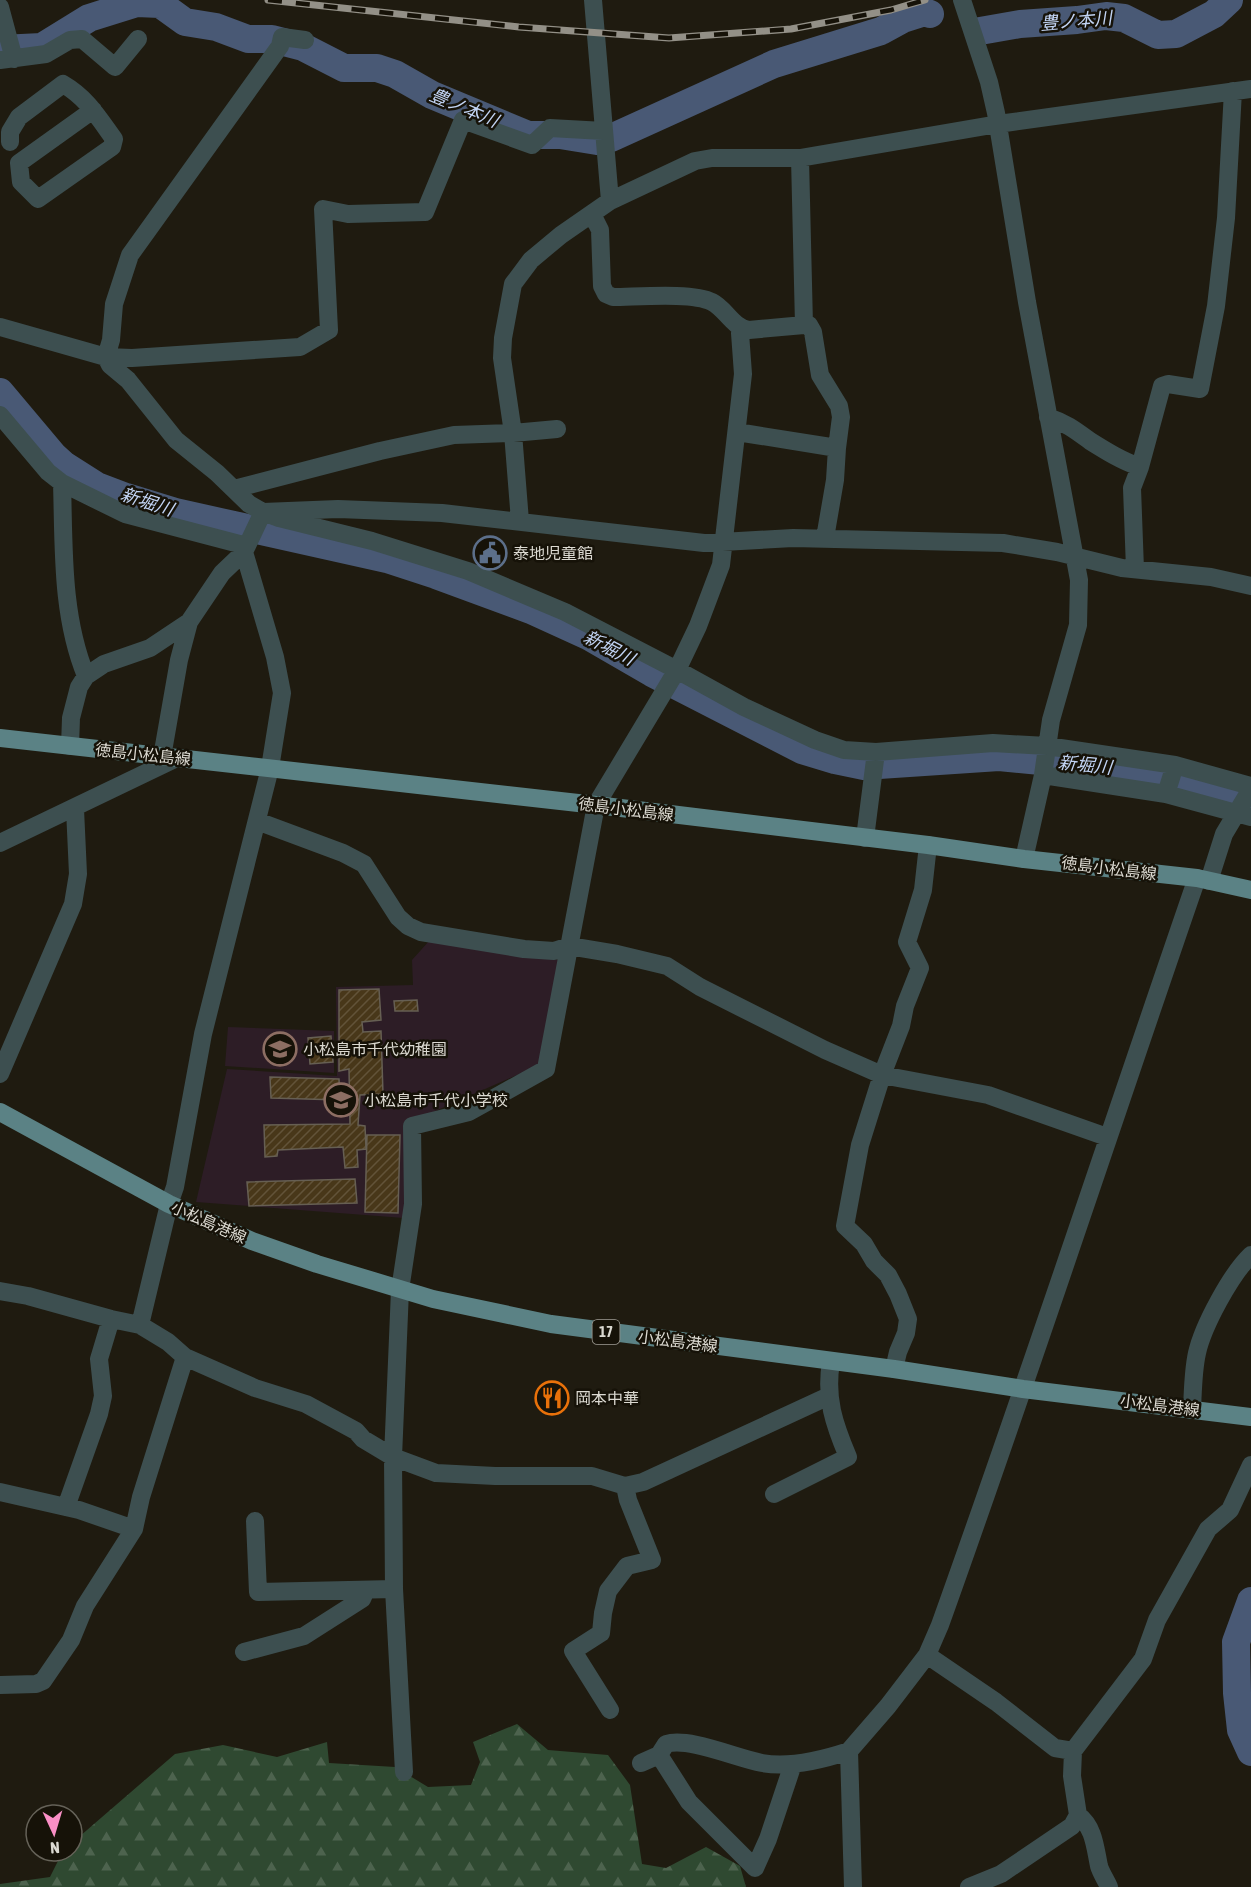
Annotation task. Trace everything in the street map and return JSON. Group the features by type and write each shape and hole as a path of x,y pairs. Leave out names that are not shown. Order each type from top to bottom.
{"main road":[{"name":"徳島小松島線","path":"0,738 928,845 1203,880 1251,890"},
{"name":"小松島港線","path":"0,1112 168,1204 252,1241 400,1290 551,1324 1023,1389 1251,1417"}],"street":[{"path":"593,0 610,201"},
{"path":"962,0 989,82 998,124 1078,580 1078,625 1052,720 1024,859"},
{"path":"0,7 9,54 46,54 70,40 82,39 115,67 138,39"},
{"path":"305,40 281,42 130,255 114,304 111,340 106,357 110,365 128,380 176,440 261,515 372,541 468,571 565,612 744,707 815,740 844,750 876,755 993,743 1045,761 1170,780 1247,801"},
{"path":"24,159 5,143 10,132 19,117 63,84 79,94 93,110 114,139 112,147 38,199 21,182 19,163 93,110"},
{"path":"520,521 513,433 502,358 503,338 513,284 531,260 610,201 695,161 712,158 800,158 998,124 1242,90 1216,306 1200,389 1168,384 1162,386 1132,488 1135,569"},
{"path":"0,327 106,357 132,358 300,347 328,330 323,209 348,214 425,212 463,120 532,145 550,128 605,138"},
{"path":"800,158 804,325"},
{"path":"592,214 600,230 602,286 606,294 613,297 705,299 714,303 742,329 809,325 813,332 820,375 839,406 841,417 835,480 825,538"},
{"path":"404,1772 394,1589 393,1457 400,1290 413,1204 412,1126 469,1112 546,1070 596,805 676,671 698,626 721,565 743,374 740,333 742,329"},
{"path":"0,415 48,472 62,483 125,514 246,546"},
{"path":"1048,417 1065,423 1115,456 1140,467"},
{"path":"234,489 380,451 453,435 557,429"},
{"path":"736,432 837,448"},
{"path":"62,483 65,575 69,609 79,658 86,676"},
{"path":"261,515 338,508 442,513 685,541 724,542 825,538 1003,543 1057,552 1122,568 1211,577 1251,586"},
{"path":"0,843 75,809 170,758 179,660 189,622 222,573 246,546 261,515"},
{"path":"140,1325 174,1187 203,1034 270,768 282,693 246,546"},
{"path":"70,746 71,718 79,687 86,676 104,664 150,648 189,622"},
{"path":"865,838 876,755"},
{"path":"1045,761 1170,780 1247,801"},
{"path":"641,1763 659,1755 666,1744 674,1741 704,1746 733,1756 765,1763 793,1764 830,1758 849,1750 888,1706 927,1655 940,1625 1023,1389 1107,1137 1203,880 1224,834 1247,801"},
{"path":"0,1074 74,904 78,874 75,809"},
{"path":"257,821 342,853 364,864 398,917 408,926 421,932 524,950 554,951 569,946 667,966 700,987 825,1050 882,1075 988,1095 1107,1137"},
{"path":"894,1370 908,1319 888,1275 874,1260 864,1244 845,1226 860,1145 882,1075 901,1026 905,1006 920,968 907,942 923,890 928,845"},
{"path":"1192,1409 1197,1354 1202,1335 1235,1275 1251,1255"},
{"path":"0,1291 140,1325 168,1342 186,1357 255,1388 306,1404 356,1431 363,1439 393,1457 436,1473 495,1476 592,1476 625,1486 643,1482 829,1396"},
{"path":"66,1507 99,1414 103,1396 99,1359 111,1319"},
{"path":"0,1685 36,1684 43,1681 71,1640 85,1606 134,1529 141,1497 186,1357"},
{"path":"774,1494 848,1457 835,1427 829,1396 828,1381 831,1362"},
{"path":"969,1887 1001,1874 1072,1826 1078,1815 1072,1776 1073,1751 1143,1659 1157,1620 1208,1529 1230,1510 1251,1465"},
{"path":"610,1710 573,1651 601,1633 608,1592 627,1566 652,1560 628,1500 625,1486"},
{"path":"0,1492 66,1507 134,1529"},
{"path":"255,1521 258,1592 394,1589"},
{"path":"244,1652 304,1636 362,1599 366,1590"},
{"path":"927,1655 996,1702 1055,1748 1073,1751"},
{"path":"849,1750 853,1887"},
{"path":"659,1755 689,1802 755,1868 768,1839 793,1764"},
{"path":"1078,1815 1087,1821 1100,1868 1109,1887"}],"shaded area":[{"name":"小松島市千代小学校","path":"430,940 559,960 542,1064 408,1123 404,1218 196,1202 227,1069 337,1076 336,987 413,985 412,960"},
{"name":"小松島市千代幼稚園","path":"228,1027 334,1031 334,1073 225,1066"}],"green space":[{"path":"517,1724 548,1750 608,1755 630,1785 642,1864 666,1868 706,1847 740,1866 746,1887 0,1887 0,1884 50,1877 57,1863 84,1863 84,1833 175,1754 223,1745 277,1757 327,1742 329,1763 395,1767 428,1787 471,1785 480,1762 473,1742"}],"building":[{"path":"379,989 381,1020 362,1022 363,1032 381,1031 383,1094 360,1095 358,1125 365,1126 366,1149 357,1150 358,1167 345,1168 343,1147 278,1150 277,1156 265,1157 264,1125 350,1124 349,1069 339,1071 339,990"},
{"path":"417,1000 418,1011 395,1011 394,1001"},
{"path":"331,1036 333,1062 310,1064 308,1038"},
{"path":"270,1077 339,1079 340,1100 271,1098"},
{"path":"367,1135 400,1135 398,1213 365,1212"},
{"path":"355,1179 357,1203 249,1206 247,1182"}],"waterway":[{"name":"豊ノ本川","path":"980,31 1020,24 1106,16 1124,18 1158,35 1176,34 1214,14 1229,0"},
{"name":"豊ノ本川","path":"0,49 42,47 89,18 137,3 160,4 185,22 216,27 248,39 272,39 303,47 344,68 377,68 395,74 432,95 528,135 560,135 597,141 611,138 774,64 881,31 903,19 925,12 930,14"},
{"name":"新堀川","path":"0,392 53,455 64,465 97,486 175,512 387,559 531,610 588,636 652,673 802,750 864,766 999,757 1123,769 1251,800"},
{"path":"1251,1601 1236,1642 1237,1693 1241,1730 1251,1752"}],"railway":[{"path":"268,0 519,27 669,38 791,29 891,10 925,0"}],"place":[{"name":"泰地児童館","path":"490,553"},
{"name":"小松島市千代幼稚園","path":"280,1049"},
{"name":"小松島市千代小学校","path":"341,1100"},
{"name":"岡本中華","path":"552,1398"}]}
